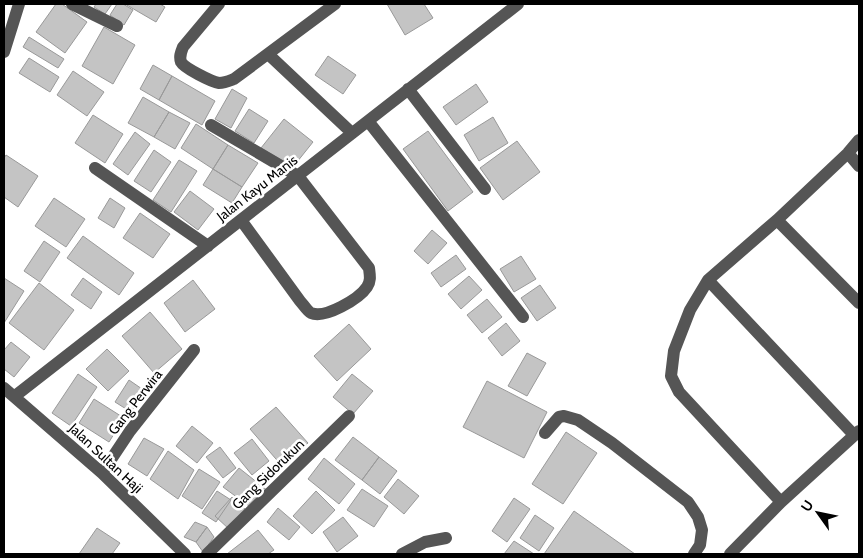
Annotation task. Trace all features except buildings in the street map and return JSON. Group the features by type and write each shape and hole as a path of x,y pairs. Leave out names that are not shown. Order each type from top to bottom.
{"street":[{"path":"4,52 19,4"},
{"path":"72,4 116,26"},
{"path":"219,4 183,47 180,54 181,61 185,67 217,83 234,79 335,4"},
{"name":"Jalan Kayu Manis","path":"15,396 518,4"},
{"path":"268,54 352,133"},
{"path":"408,89 485,189"},
{"path":"368,121 523,317"},
{"path":"211,125 298,176 369,268 371,279 366,289 343,306 325,314 311,312 300,301 241,220"},
{"path":"782,502 679,392 672,376 674,350 690,310 708,280 777,220 848,153 859,140"},
{"path":"848,153 859,166"},
{"path":"95,168 208,246"},
{"path":"777,220 859,303"},
{"path":"708,280 856,433 730,554"},
{"name":"Gang Perwira","path":"102,473 130,432 194,350"},
{"name":"Jalan Sultan Haji","path":"4,388 102,473 185,554"},
{"name":"Gang Sidorukun","path":"208,554 349,416"},
{"path":"546,432 559,417 564,416 578,420 612,442 688,502 698,517 702,530 700,545 694,554"},
{"path":"402,554 425,542 446,538"}]}
